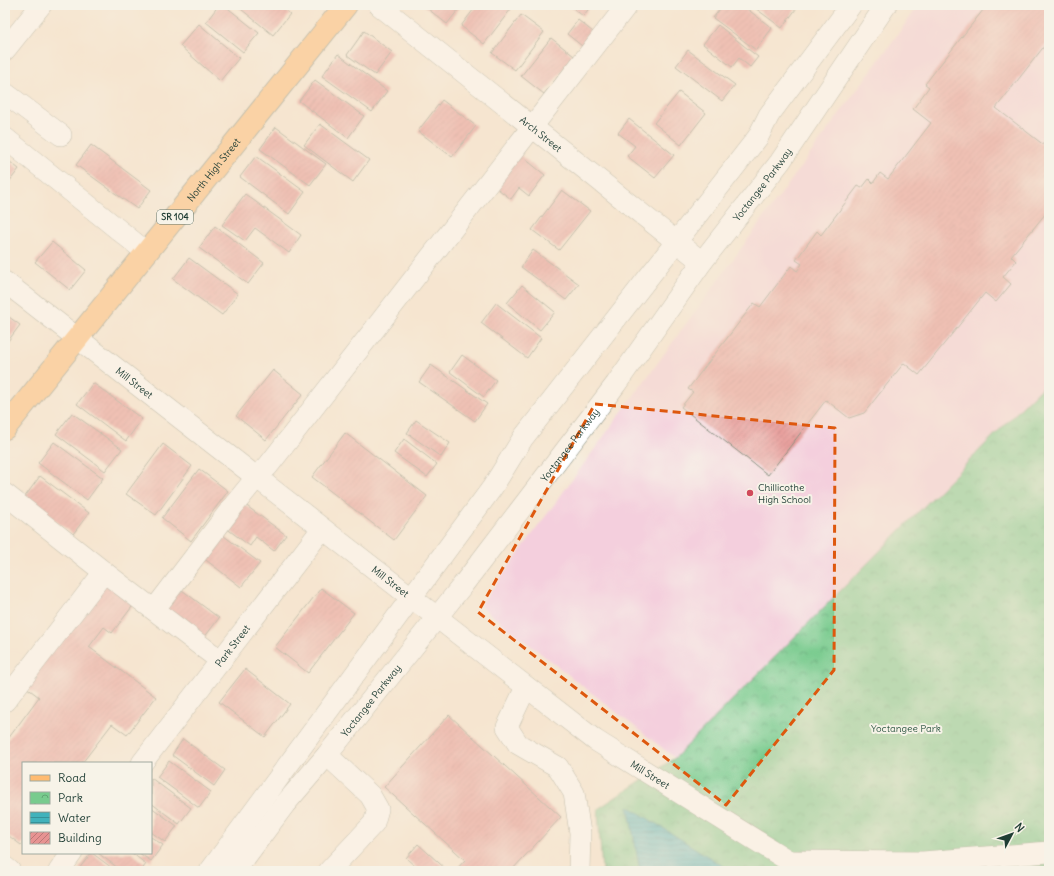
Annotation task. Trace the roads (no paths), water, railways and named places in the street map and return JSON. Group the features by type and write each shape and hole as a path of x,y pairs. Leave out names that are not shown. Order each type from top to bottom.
{"main road":[{"name":"North High Street","path":"5,428 346,5"}],"street":[{"path":"5,50 41,5"},
{"name":"Arch Street","path":"379,5 531,128 702,262"},
{"path":"154,610 627,5"},
{"path":"210,871 410,597 492,488 523,438 758,137 769,115 851,5"},
{"name":"Yoctangee Parkway","path":"235,871 285,804 327,755 437,618 616,384 702,262 780,162 886,5"},
{"path":"5,93 61,135"},
{"path":"5,138 146,252"},
{"name":"Mill Street","path":"5,282 595,740 794,866"},
{"path":"5,494 220,661"},
{"name":"Park Street","path":"143,762 322,529"},
{"path":"5,701 104,572"},
{"path":"526,687 507,727 518,744 558,767 574,793 580,833 579,871"},
{"path":"327,755 366,790 378,809 374,823 329,871"},
{"path":"794,866 917,867 1049,852"},
{"path":"59,871 71,854"},
{"path":"5,867 10,871"}],"water":[{"path":"628,806 731,871 640,871"}],"place":[{"name":"Chillicothe High School","path":"750,493"}],"park label":[{"name":"Yoctangee Park","path":"906,728"}]}
